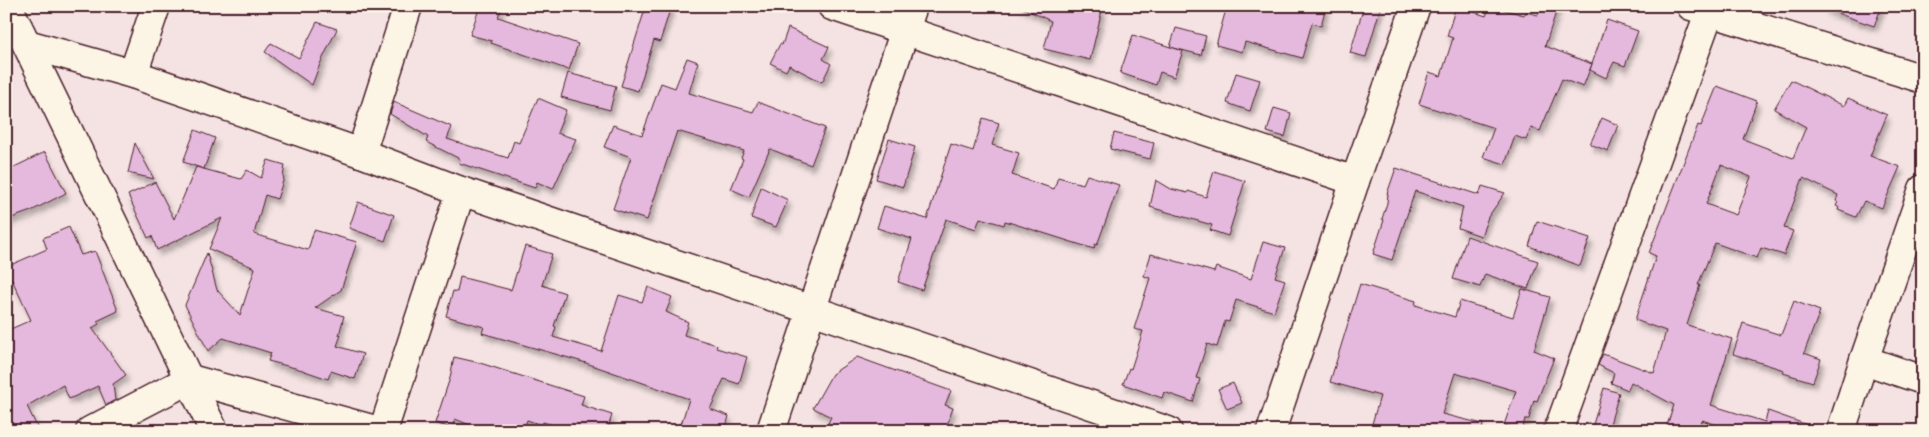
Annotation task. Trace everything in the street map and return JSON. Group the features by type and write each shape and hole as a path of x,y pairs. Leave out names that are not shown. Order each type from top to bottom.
{"street":[{"path":"8,6 214,431"},
{"path":"134,74 156,6"},
{"path":"361,153 408,6"},
{"path":"832,6 909,19 1354,181"},
{"path":"1271,431 1354,181 1416,6"},
{"path":"1558,431 1700,10 1923,79"},
{"path":"771,431 909,19"},
{"path":"27,44 134,74 361,153 462,191 1168,431"},
{"path":"1841,431 1923,189"},
{"path":"382,431 462,191"},
{"path":"1864,360 1923,380"},
{"path":"90,431 190,379 379,431"}],"building":[{"path":"480,6 502,6 498,17 578,44 569,70 491,43 492,41 470,35"},
{"path":"646,6 671,6 660,42 654,40 638,91 621,86"},
{"path":"1018,6 1103,6 1090,60 1044,49 1051,21"},
{"path":"1227,6 1326,6 1321,26 1312,23 1302,58 1245,42 1242,52 1216,45"},
{"path":"1364,6 1381,6 1366,57 1350,53"},
{"path":"1456,6 1486,16 1490,6 1524,15 1526,12 1538,15 1541,6 1558,6 1545,46 1592,64 1583,87 1562,79 1540,131 1531,128 1526,140 1515,136 1505,164 1483,157 1494,128 1419,104 1429,72 1441,76 1453,38 1447,36"},
{"path":"1825,6 1882,6 1874,26 1825,9"},
{"path":"1607,20 1638,31 1625,66 1614,62 1606,78 1590,70"},
{"path":"317,22 337,29 312,85 265,52 271,43 299,58"},
{"path":"788,28 829,47 823,59 831,64 822,82 789,65 786,71 770,63 780,44 782,45"},
{"path":"1176,28 1206,36 1201,55 1170,47"},
{"path":"1133,35 1183,51 1174,77 1160,72 1156,85 1120,73"},
{"path":"687,58 698,62 689,93 753,112 758,102 825,128 811,165 770,149 749,197 731,189 743,159 741,158 744,151 677,131 647,220 613,209 631,157 604,147 613,125 642,135 661,83 675,88"},
{"path":"568,73 616,86 610,110 561,97"},
{"path":"1236,73 1260,80 1250,111 1227,103"},
{"path":"1791,80 1844,106 1848,98 1887,115 1870,156 1900,167 1882,208 1864,201 1856,217 1838,210 1839,207 1836,206 1838,202 1836,201 1838,195 1803,178 1784,228 1793,231 1784,255 1761,248 1757,258 1715,243 1698,285 1700,285 1687,325 1732,339 1711,405 1765,422 1768,411 1816,428 1816,431 1736,431 1702,420 1698,431 1665,431 1674,405 1631,382 1628,390 1611,383 1614,373 1598,365 1603,354 1654,373 1666,331 1635,320 1656,256 1649,253 1698,125 1701,126 1717,86 1757,101 1743,139 1793,158 1806,127 1774,109","holes":["1721,165 1751,177 1736,215 1706,204"]},
{"path":"538,98 566,110 557,133 576,139 553,189 537,182 535,188 459,163 460,159 426,142 428,137 390,114 394,102 452,127 447,139 508,158 514,141 519,143"},
{"path":"1274,108 1291,113 1285,137 1267,132"},
{"path":"983,118 999,123 992,145 1019,153 1012,175 1054,189 1058,177 1083,184 1087,175 1119,185 1097,245 1095,244 1094,249 1005,221 1004,225 980,218 976,229 946,219 922,290 898,282 912,239 877,228 884,206 927,219 951,144 973,151"},
{"path":"1602,118 1618,125 1608,151 1590,144"},
{"path":"195,130 215,138 204,169 183,162"},
{"path":"1114,133 1154,143 1150,159 1110,149"},
{"path":"889,139 915,147 903,187 876,179"},
{"path":"135,143 154,179 128,173"},
{"path":"45,152 66,193 31,211 6,220 6,171"},
{"path":"268,160 285,165 284,178 277,199 265,195 254,234 308,250 314,230 357,242 341,290 315,308 344,316 337,346 363,354 355,379 331,371 328,379 268,361 271,353 223,338 208,351 185,305 207,253 217,290 240,315 255,268 209,249 222,218 157,250 152,236 148,238 128,195 155,182 174,219 196,167 241,179 247,170 261,178"},
{"path":"1396,168 1479,195 1482,186 1505,193 1488,217 1481,236 1458,228 1463,207 1415,191 1392,260 1373,254 1384,220 1382,219 1387,203 1387,194"},
{"path":"1214,171 1245,181 1228,236 1210,230 1212,225 1150,207 1156,180 1171,189 1188,193 1188,191 1206,197"},
{"path":"761,187 788,200 776,227 751,218"},
{"path":"358,202 394,215 385,241 349,228"},
{"path":"1537,221 1590,238 1580,266 1529,246"},
{"path":"69,227 81,255 95,251 118,311 97,321 99,324 92,328 126,375 113,384 115,400 106,405 98,386 69,399 63,385 27,406 39,431 11,431 6,422 6,331 31,320 6,267 47,249 43,238"},
{"path":"1467,236 1538,261 1528,289 1485,274 1480,287 1453,279"},
{"path":"1263,242 1285,248 1275,277 1285,280 1274,312 1236,300 1229,322 1225,321 1217,347 1207,344 1196,378 1200,379 1193,402 1164,392 1162,398 1123,384 1129,368 1131,369 1143,331 1134,329 1150,278 1144,276 1151,254 1214,272 1216,267 1251,279"},
{"path":"525,246 552,254 542,285 565,293 554,326 556,327 553,337 601,351 619,295 642,302 648,287 672,297 666,312 688,322 684,335 717,345 716,348 747,357 739,384 724,379 710,409 729,416 725,431 679,431 689,399 583,362 482,333 484,327 446,316 453,291 457,292 460,277 511,290"},
{"path":"1360,284 1416,301 1415,305 1455,317 1460,301 1513,317 1522,289 1550,297 1534,350 1554,358 1537,401 1534,400 1529,419 1525,419 1522,430 1504,425 1516,391 1455,373 1442,414 1483,424 1482,431 1370,431 1380,396 1330,382"},
{"path":"1794,301 1820,311 1804,353 1821,359 1813,382 1783,373 1784,370 1733,354 1743,323 1781,335"},
{"path":"454,357 480,363 584,396 581,405 612,415 607,431 572,431 543,422 542,425 527,420 523,431 485,431 455,419 452,428 435,423 450,378"},
{"path":"857,357 951,391 945,405 953,408 945,431 847,431 828,423 831,417 813,408 832,374"},
{"path":"1233,383 1242,403 1227,409 1218,389"},
{"path":"1604,388 1619,393 1608,431 1591,431"}]}
